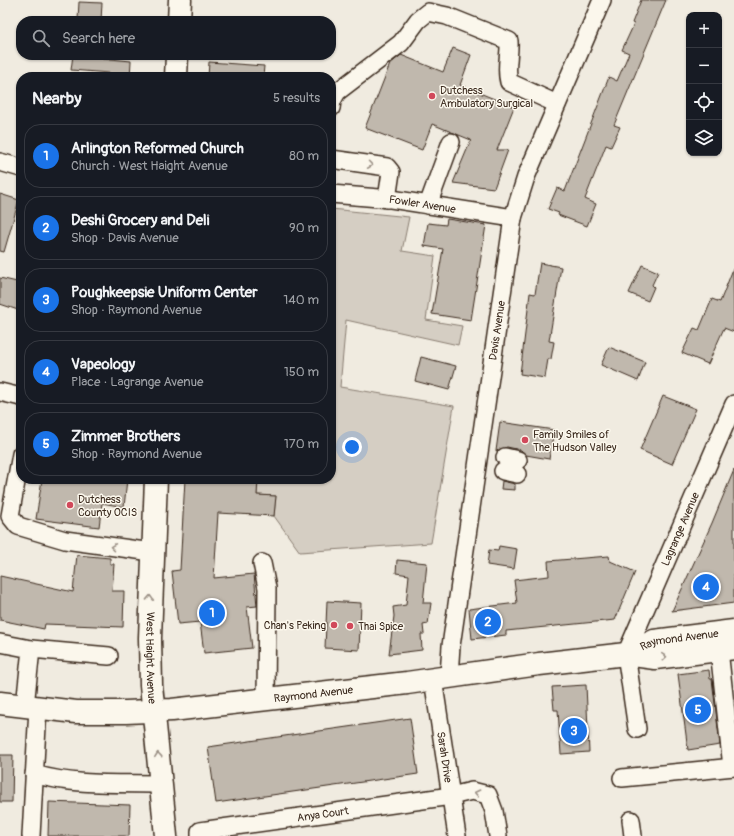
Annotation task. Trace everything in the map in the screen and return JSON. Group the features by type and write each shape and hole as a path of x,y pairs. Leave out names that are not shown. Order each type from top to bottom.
{"main road":[{"path":"179,16 180,0"},
{"path":"176,72 177,60"},
{"name":"West Haight Avenue","path":"156,484 150,638 154,711 166,836"},
{"name":"Raymond Avenue","path":"626,654 654,641 734,631"},
{"name":"Raymond Avenue","path":"0,703 102,713 154,711 266,700 626,654 655,658 726,650"}],"street":[{"name":"Davis Avenue","path":"441,677 451,646 513,218 526,177 602,0"},
{"path":"336,94 401,43 418,20 428,12 447,16 509,41 510,52 506,71 509,82 557,104"},
{"path":"428,205 451,142"},
{"path":"336,160 387,167 391,172 387,199"},
{"path":"0,162 16,167"},
{"name":"Fowler Avenue","path":"336,194 387,199 513,218"},
{"path":"0,392 16,396"},
{"name":"Lagrange Avenue","path":"626,654 734,404"},
{"path":"16,482 10,516 18,526 65,540 152,552"},
{"path":"262,562 267,588 266,700"},
{"path":"0,643 31,650 109,656"},
{"path":"31,650 31,707 34,774 31,836"},
{"path":"622,778 733,767 726,650"},
{"path":"626,654 636,729"},
{"name":"Sarah Drive","path":"441,677 451,796 457,836"},
{"path":"34,774 57,780 73,782 161,784"},
{"name":"Anya Court","path":"200,834 451,796 472,791 488,795 494,811 498,836"}],"shaded area":[{"path":"336,210 409,217 402,251 435,256 426,320 462,326 458,345 346,320 340,387 454,406 431,543 300,552 274,516 276,496 257,495 258,484 336,484"}],"building":[{"path":"641,0 666,0 614,125 620,127 611,147 606,145 585,199 596,204 587,226 558,215 559,213 548,209 557,188 565,191 609,77 617,81 629,53 622,50 634,24 632,23"},
{"path":"79,2 102,3 101,16 78,16"},
{"name":"Dutchess Ambulatory Surgical","path":"453,48 471,55 460,85 514,107 497,150 508,150 494,188 453,183 471,140 432,124 422,150 365,128 390,64 401,55 443,72"},
{"path":"72,60 131,61 130,72 71,70"},
{"path":"209,62 264,66 263,72 208,72"},
{"path":"0,194 16,199 16,210 4,252 0,251"},
{"path":"447,219 486,225 471,320 432,314 443,249 424,246 428,223 446,225"},
{"path":"540,263 561,267 549,341 554,342 551,359 548,359 545,378 520,374 530,293 535,294"},
{"path":"642,265 658,272 652,285 654,287 648,301 629,293"},
{"path":"733,269 734,332 724,328 708,364 682,353 694,328 699,330 712,299 720,302"},
{"path":"0,278 16,282 16,309 0,304"},
{"path":"609,347 645,362 638,381 601,365"},
{"path":"421,357 456,366 449,390 415,381"},
{"path":"663,396 696,409 672,464 640,450"},
{"name":"Family Smiles of The Hudson Valley","path":"500,422 554,430 549,459 526,455 521,450 507,447 496,451"},
{"path":"734,470 734,603 672,611 712,523"},
{"path":"502,481 515,484 515,490 501,489"},
{"name":"Dutchess County OCIS","path":"41,484 126,484 124,507 102,503 99,527 36,519"},
{"path":"185,484 258,484 257,495 276,496 274,516 218,513 214,578 254,574 257,606 247,607 252,648 204,653 200,622 178,624 172,571 180,570"},
{"path":"499,546 517,549 514,569 487,565 489,550 498,551"},
{"path":"77,555 110,558 110,564 114,564 112,591 124,591 123,627 45,624 44,629 0,620 0,576 73,592"},
{"path":"609,556 610,561 635,572 615,620 506,631 506,635 472,639 469,609 517,603 514,580 549,576 548,561"},
{"path":"397,560 427,563 423,603 431,603 428,624 423,625 424,634 421,634 422,650 389,654 394,616 393,607 406,605 409,575 396,573"},
{"path":"327,601 361,603 359,650 325,648"},
{"path":"709,670 710,679 712,679 720,745 688,750 678,674"},
{"path":"586,685 589,752 561,754 558,710 554,710 552,687"},
{"path":"410,718 418,774 216,803 208,747"},
{"path":"0,755 13,755 12,802 0,802"},
{"path":"49,802 130,805 129,836 48,836"}],"place":[{"name":"Dutchess Ambulatory Surgical","path":"432,96"},
{"name":"Family Smiles of The Hudson Valley","path":"525,440"},
{"name":"Dutchess County OCIS","path":"70,505"},
{"name":"Vapeology","path":"706,587"},
{"name":"Arlington Reformed Church","path":"212,613"},
{"name":"Deshi Grocery and Deli","path":"488,622"},
{"name":"Chan's Peking","path":"334,625"},
{"name":"Thai Spice","path":"350,626"},
{"name":"Zimmer Brothers","path":"698,710"},
{"name":"Poughkeepsie Uniform Center","path":"574,731"}]}
